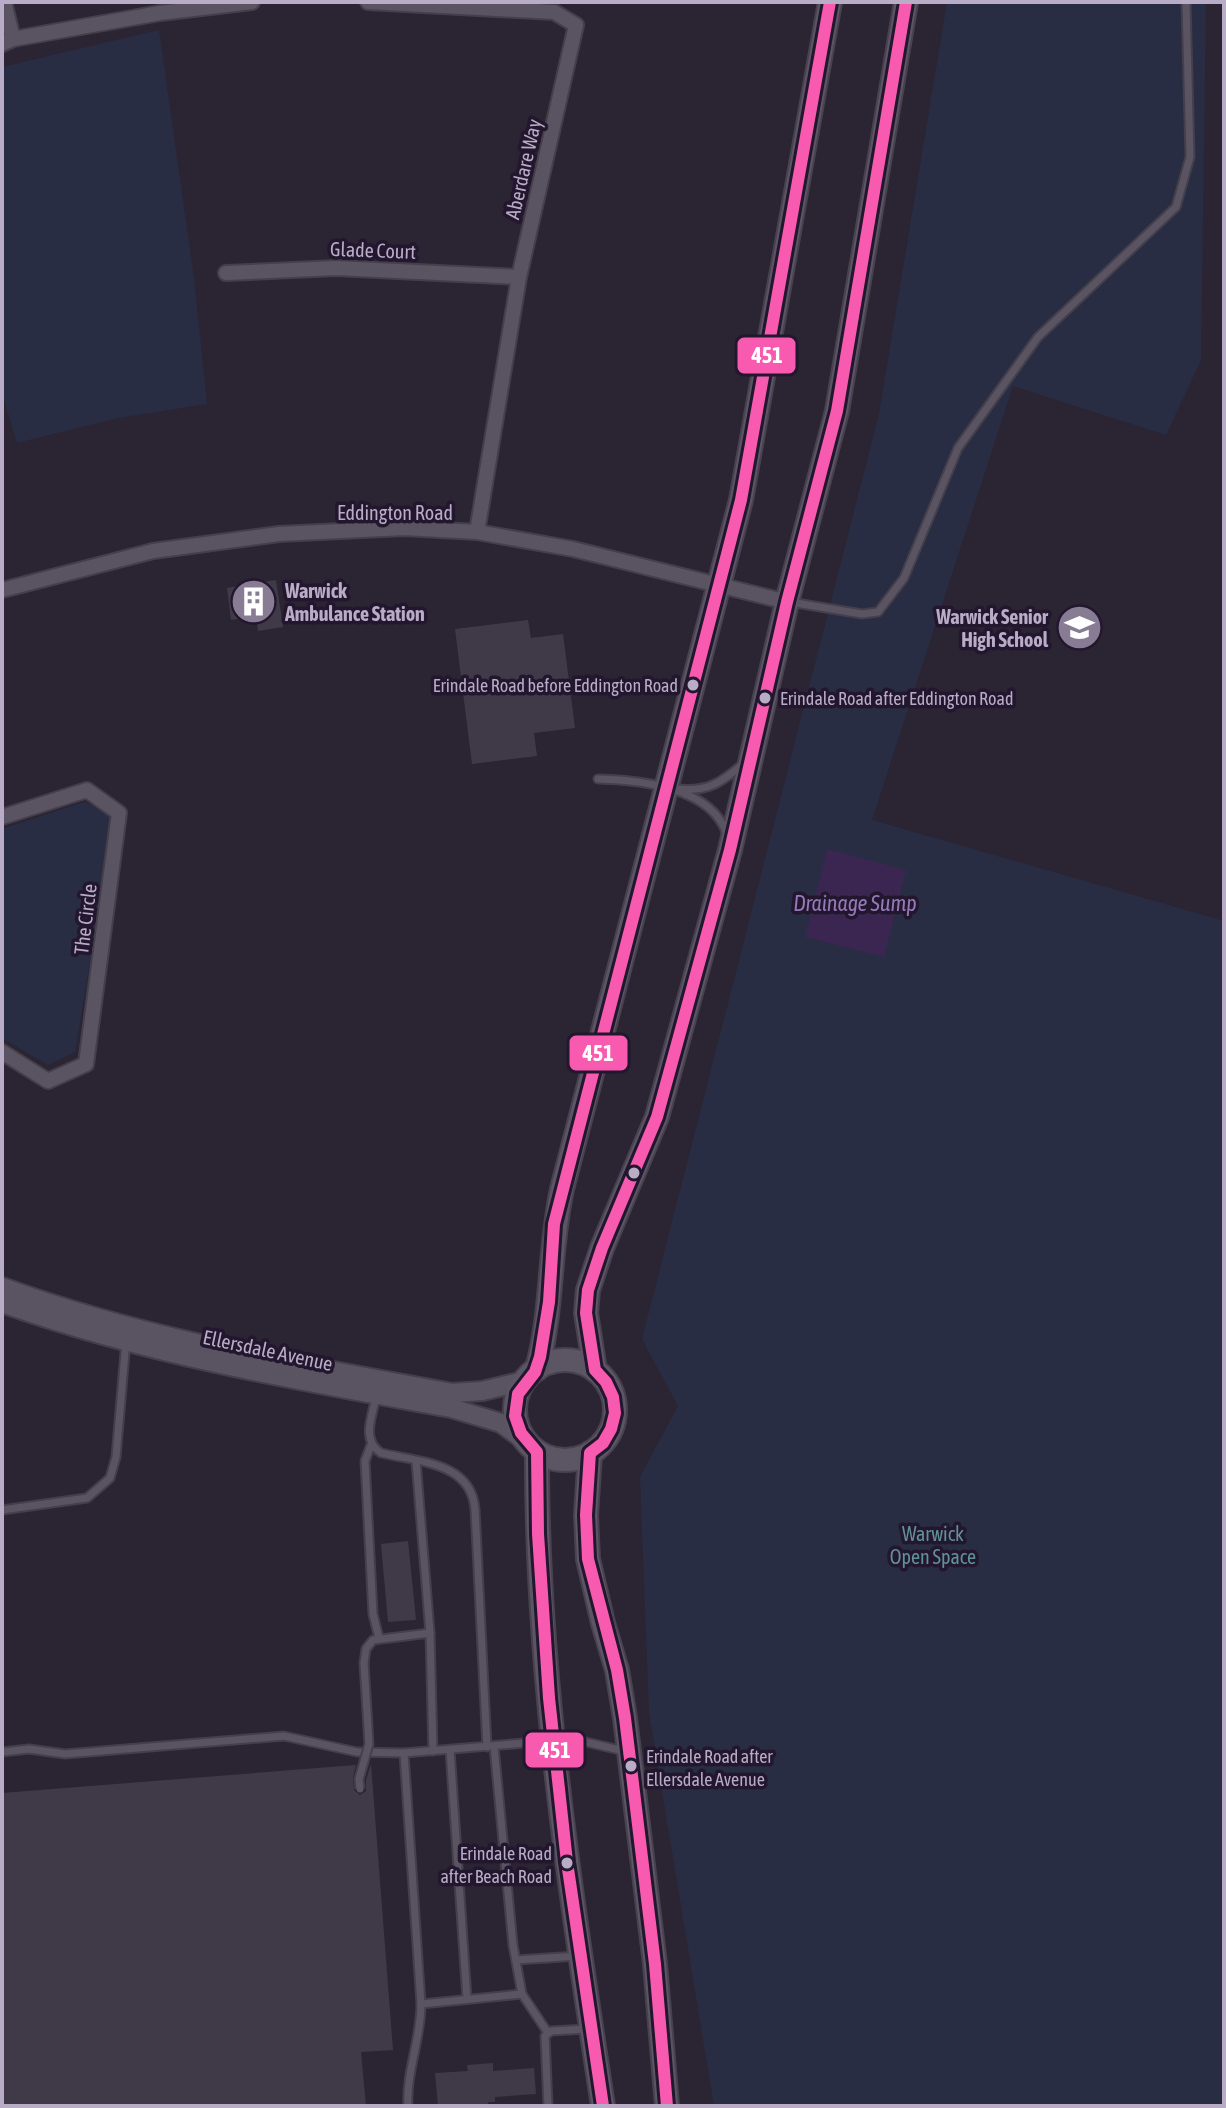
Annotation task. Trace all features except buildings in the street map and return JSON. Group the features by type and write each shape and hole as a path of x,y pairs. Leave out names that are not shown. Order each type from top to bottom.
{"main road":[{"path":"531,1375 551,1362 566,1360 595,1370 606,1382 613,1397 615,1413 607,1436 590,1453 573,1460 554,1459 530,1446 517,1426 517,1395 531,1375 543,1345 554,1224 741,500 830,2"},
{"path":"595,1370 586,1313 588,1290 602,1248 657,1117 730,850 787,602 837,411 906,2"},
{"path":"530,1446 555,1741 580,1956 603,2106"},
{"path":"590,1453 586,1515 588,1559 617,1670 630,1752 655,1964 667,2106"},
{"path":"660,2031 679,2080 681,2106"}],"street":[{"path":"4,2 8,41 160,13 252,2"},
{"name":"Aberdare Way","path":"368,2 554,12 576,25 519,277 477,532"},
{"name":"Glade Court","path":"226,273 336,268 519,277"},
{"name":"Eddington Road","path":"2,590 153,551 279,534 404,528 477,532 573,549 787,602"},
{"name":"The Circle","path":"2,817 87,790 119,813 86,1064 48,1081 2,1052"},
{"name":"Ellersdale Avenue","path":"2,1287 126,1335 482,1416 501,1423 530,1446"},
{"name":"Ellersdale Avenue","path":"2,1303 60,1324 452,1393 482,1391 531,1375"}],"lane":[{"path":"787,602 862,614 878,612 904,578 958,448 1038,337 1176,207 1190,157 1186,2"},
{"path":"667,788 699,791 728,777 752,755"},
{"path":"598,779 642,781 696,800 714,812 726,830 730,850"},
{"path":"2,1510 87,1498 110,1478 116,1457 126,1335"},
{"path":"376,1394 369,1432 371,1445 365,1461 373,1614 379,1638"},
{"path":"371,1445 381,1453 456,1472 467,1483 474,1500 490,1746 516,1960 522,1994 548,2033"},
{"path":"416,1461 430,1633 433,1751"},
{"path":"360,1789 359,1779 369,1744 364,1663 370,1643 379,1638 430,1633"},
{"path":"2,1752 29,1749 65,1754 284,1736 357,1752 404,1753 573,1739 630,1752"},
{"path":"450,1750 467,1999"},
{"path":"404,1753 421,2004 421,2027 407,2092 408,2106"},
{"path":"516,1960 580,1956"},
{"path":"421,2004 522,1994"},
{"path":"548,2033 591,2029"},
{"path":"548,2033 543,2045 548,2106"}],"green space":[{"name":"Warwick Open Space","path":"947,2 1206,2 1201,360 1166,435 1013,386 872,820 1224,921 1224,2106 714,2106 649,1712 640,1477 678,1406 642,1339 879,414"},
{"path":"159,30 194,279 207,404 118,418 17,443 2,393 2,67"},
{"path":"84,802 105,809 114,819 75,1052 48,1065 2,1038 2,829"}],"water":[{"name":"Drainage Sump","path":"827,849 906,870 884,957 805,937"}],"transit line":[{"name":"451","path":"603,2106 567,1862 549,1698 538,1534 537,1452 521,1433 515,1416 518,1394 535,1372 540,1357 549,1302 554,1224 741,500 830,2"},
{"name":"451","path":"667,2106 655,1964 625,1718 617,1670 588,1559 586,1515 590,1453 603,1443 615,1413 613,1397 606,1382 595,1370 586,1313 588,1290 602,1248 657,1117 730,850 787,602 837,411 906,2"}],"place":[{"name":"Warwick Ambulance Station","path":"254,602"},
{"name":"Warwick Senior High School","path":"1079,628"},
{"name":"Erindale Road before Eddington Road","path":"693,685"},
{"name":"Erindale Road after Eddington Road","path":"765,698"},
{"name":"Erindale Road after Ellersdale Avenue","path":"631,1766"},
{"name":"Erindale Road after Beach Road","path":"567,1863"}]}
